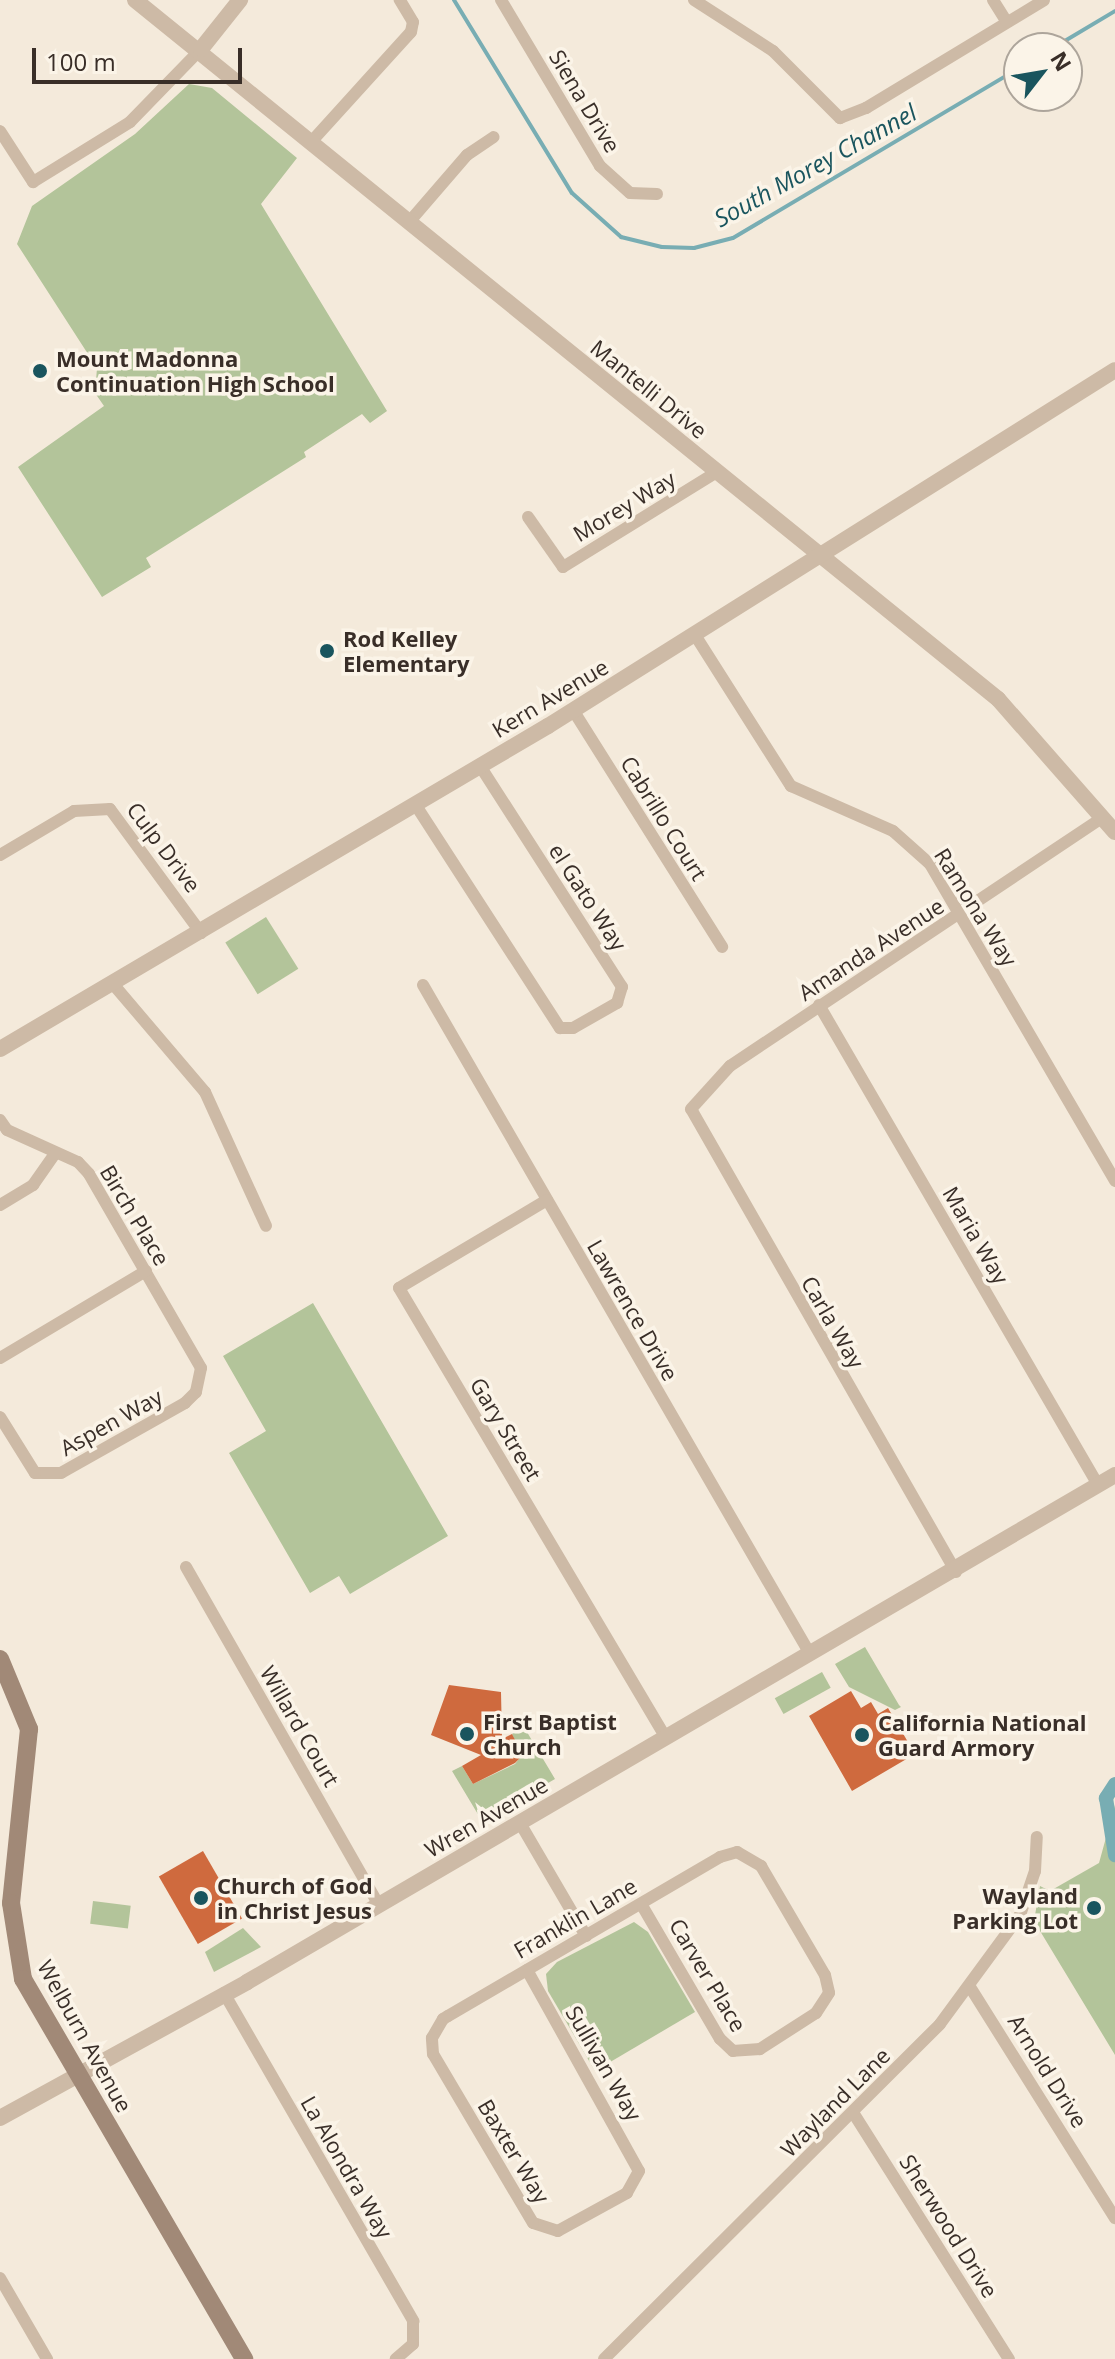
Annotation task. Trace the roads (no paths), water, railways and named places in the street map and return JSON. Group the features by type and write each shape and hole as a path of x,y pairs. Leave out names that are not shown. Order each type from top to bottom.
{"main road":[{"name":"Welburn Avenue","path":"0,1659 22,1704 30,1755 11,1903 14,1939 23,1979 244,2359"}],"street":[{"name":"Mantelli Drive","path":"135,0 201,49 998,699 1115,832"},
{"path":"0,131 33,182 130,122 201,49 240,0"},
{"path":"312,141 411,32 413,22 400,0"},
{"name":"Siena Drive","path":"501,0 600,166 630,193 657,194"},
{"path":"694,0 773,51 840,118 866,108 1044,0"},
{"path":"993,0 1007,22"},
{"path":"410,221 467,155 494,137"},
{"name":"Kern Avenue","path":"0,1049 201,933 573,710 1115,370"},
{"name":"Morey Way","path":"528,517 563,567 717,472"},
{"name":"Ramona Way","path":"695,635 791,786 893,831 930,864 1115,1181"},
{"name":"Cabrillo Court","path":"573,710 722,947"},
{"name":"el Gato Way","path":"415,804 566,1031 617,1003 622,987 480,766"},
{"name":"Culp Drive","path":"0,855 74,811 110,809 201,933"},
{"name":"Amanda Avenue","path":"703,1091 819,1005 961,915 1104,817"},
{"path":"113,984 205,1092 266,1226"},
{"name":"Lawrence Drive","path":"423,985 810,1654"},
{"name":"Maria Way","path":"819,1005 1098,1485"},
{"name":"Carla Way","path":"703,1091 691,1109 703,1138 956,1572"},
{"name":"Birch Place","path":"0,1120 89,1174 201,1368"},
{"path":"0,1205 33,1185 55,1154"},
{"name":"Gary Street","path":"547,1200 399,1288 666,1738"},
{"path":"0,1358 146,1271"},
{"name":"Aspen Way","path":"0,1417 35,1473 61,1473 185,1403 196,1392 201,1368"},
{"name":"Wren Avenue","path":"0,2118 379,1905 956,1572 1115,1475"},
{"name":"Willard Court","path":"186,1567 379,1905"},
{"path":"520,1823 586,1936"},
{"name":"Wayland Lane","path":"604,2359 854,2114 970,1987 1020,1915 1035,1871 1037,1837"},
{"name":"Franklin Lane","path":"434,2031 527,1970 720,1857 743,1853 761,1866 825,1975 827,1999"},
{"name":"Carver Place","path":"641,1904 733,2051 760,2049 827,1999"},
{"name":"Sullivan Way","path":"527,1970 636,2159 638,2179"},
{"name":"Arnold Drive","path":"970,1987 1115,2218"},
{"name":"La Alondra Way","path":"224,1993 408,2312 416,2337 396,2359"},
{"name":"Baxter Way","path":"434,2031 433,2054 541,2229 564,2230 627,2193 638,2179"},
{"name":"Sherwood Drive","path":"854,2114 1009,2359"},
{"path":"0,2278 47,2359"}],"waterway":[{"name":"South Morey Channel","path":"454,0 572,193 621,237 662,247 694,248 733,238 1003,78"},
{"name":"South Morey Channel","path":"1080,32 1115,11"},
{"path":"1115,1784 1106,1798 1115,1855"}],"place":[{"name":"Mount Madonna Continuation High School","path":"40,371"},
{"name":"Rod Kelley Elementary","path":"327,651"},
{"name":"First Baptist Church","path":"467,1734"},
{"name":"California National Guard Armory","path":"862,1735"},
{"name":"Church of God in Christ Jesus","path":"201,1898"},
{"name":"Wayland Parking Lot","path":"1094,1908"}]}
